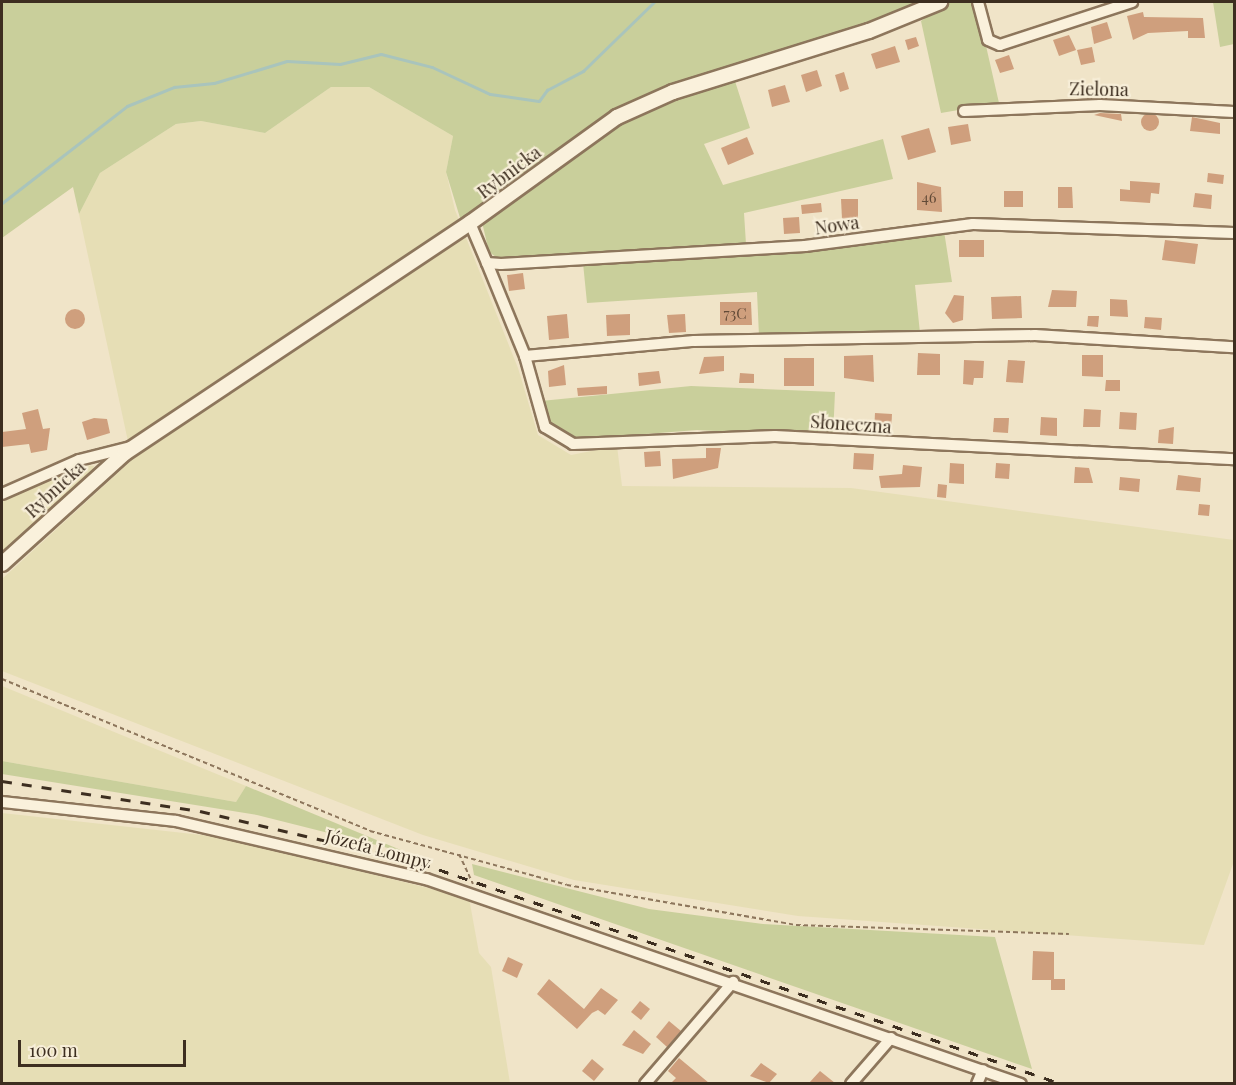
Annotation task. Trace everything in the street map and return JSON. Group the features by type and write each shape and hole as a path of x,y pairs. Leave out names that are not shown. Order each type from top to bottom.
{"street":[{"name":"Rybnicka","path":"2,564 96,475 470,223 633,109 886,25 940,2"},
{"path":"978,2 988,40 1000,45 1132,2"},
{"name":"Zielona","path":"964,111 1100,105 1234,111"},
{"path":"470,223 487,263"},
{"name":"Nowa","path":"487,263 806,246 973,224 1234,232"},
{"name":"Słoneczna","path":"487,263 525,356 545,427 573,444 775,436 1234,459"},
{"path":"525,356 694,341 1035,335 1234,347"},
{"name":"Rybnicka","path":"2,494 79,460 137,446"},
{"name":"Józefa Lompy","path":"2,802 67,806 260,837 473,893 1021,1083"},
{"path":"645,1083 733,982"},
{"path":"851,1083 891,1038"},
{"path":"977,1083 983,1070"}],"path":[{"path":"2,679 370,831 567,885 796,925 1069,934"},
{"path":"459,854 473,893"}],"shaded area":[{"path":"331,87 369,87 453,136 446,172 455,210 518,368 538,435 571,455 617,446 622,486 851,488 1234,540 1234,861 1204,945 798,916 574,880 423,835 2,671 2,579 132,460 79,214 100,173 176,124 201,121 265,133"},
{"path":"83,465 94,466 92,472 2,557 2,501"},
{"path":"2,686 246,786 236,802 2,761"},
{"path":"2,813 220,837 469,898 479,953 491,967 510,1083 2,1083"}],"green space":[{"path":"2,2 932,2 600,122 461,221 446,172 453,136 369,87 331,87 265,133 201,121 176,124 100,173 79,214 73,187 2,238"},
{"path":"950,2 976,2 999,103 941,113 921,21"},
{"path":"1213,2 1234,2 1234,44 1220,47"},
{"path":"734,78 750,128 704,144 723,185 883,139 893,179 744,213 746,244 499,259 489,252 482,222 609,127"},
{"path":"944,231 952,282 915,285 920,333 759,336 757,292 587,303 583,263 787,253"},
{"path":"691,386 835,392 833,437 697,430 569,440 553,432 541,401"},
{"path":"2,761 236,802 246,786 408,853 257,815 2,774"},
{"path":"472,864 649,909 763,924 995,937 1032,1069 474,875"}],"building":[{"path":"1143,12 1144,17 1203,18 1205,38 1188,38 1188,31 1148,33 1133,40 1127,16"},
{"path":"1107,22 1112,38 1094,44 1091,27"},
{"path":"1069,35 1076,50 1059,56 1053,40"},
{"path":"916,37 919,46 908,50 905,40"},
{"path":"895,46 900,62 876,69 871,54"},
{"path":"1092,47 1095,62 1081,65 1077,50"},
{"path":"1009,55 1014,69 1000,73 995,60"},
{"path":"817,70 822,86 806,92 801,75"},
{"path":"844,72 849,89 840,92 835,75"},
{"path":"785,85 790,102 772,107 768,90"},
{"path":"1100,113 1121,114 1122,121 1094,115"},
{"path":"1150,113 1156,116 1159,122 1156,128 1150,131 1144,128 1141,122 1144,116"},
{"path":"1192,117 1220,123 1220,134 1190,131"},
{"path":"968,124 971,141 951,145 948,127"},
{"path":"929,128 936,152 908,160 901,136"},
{"path":"747,137 754,154 728,165 721,148"},
{"path":"1208,173 1224,175 1223,184 1207,182"},
{"path":"1130,181 1160,183 1159,194 1151,193 1150,203 1120,201 1120,189 1130,190"},
{"path":"917,182 941,187 942,212 917,210"},
{"path":"1058,187 1072,187 1073,208 1058,208"},
{"path":"1004,191 1023,191 1023,207 1004,207"},
{"path":"1195,193 1212,195 1211,209 1193,207"},
{"path":"841,199 858,199 858,218 842,219"},
{"path":"821,203 822,212 802,214 801,205"},
{"path":"799,217 800,233 784,234 783,218"},
{"path":"959,240 984,240 984,257 959,257"},
{"path":"1165,240 1198,244 1195,264 1162,260"},
{"path":"523,273 525,289 509,291 507,275"},
{"path":"1052,290 1077,291 1076,307 1048,307"},
{"path":"954,295 964,296 963,320 953,323 945,313"},
{"path":"1021,296 1022,318 992,319 991,297"},
{"path":"1110,299 1127,300 1128,317 1110,316"},
{"path":"720,302 751,302 752,325 720,325"},
{"path":"75,309 82,312 85,319 82,326 75,329 68,326 65,319 68,312"},
{"path":"567,314 569,338 549,340 547,316"},
{"path":"630,314 630,335 607,336 606,315"},
{"path":"685,314 686,332 669,333 667,315"},
{"path":"1088,316 1099,316 1098,327 1087,326"},
{"path":"1145,317 1162,318 1161,330 1144,328"},
{"path":"918,353 940,354 940,375 917,375"},
{"path":"873,355 874,382 844,378 844,356"},
{"path":"1082,355 1103,355 1103,377 1082,376"},
{"path":"724,356 724,371 699,374 704,357"},
{"path":"784,358 814,358 814,386 784,386"},
{"path":"964,360 984,361 983,378 974,378 973,385 963,384"},
{"path":"1008,360 1025,361 1023,383 1006,382"},
{"path":"564,365 566,385 549,387 548,371"},
{"path":"659,371 661,383 639,386 638,373"},
{"path":"740,373 754,374 754,383 739,383"},
{"path":"1106,380 1120,380 1120,391 1105,391"},
{"path":"607,386 607,394 578,396 577,388"},
{"path":"38,409 43,429 50,428 47,450 31,453 29,444 2,447 2,432 26,429 22,413"},
{"path":"1084,409 1101,410 1100,427 1083,427"},
{"path":"1120,412 1137,413 1136,430 1119,429"},
{"path":"875,413 892,414 891,433 874,432"},
{"path":"1041,417 1057,418 1057,436 1040,435"},
{"path":"94,418 107,419 110,433 87,440 82,422"},
{"path":"994,418 1009,418 1008,433 993,432"},
{"path":"1174,427 1173,444 1158,443 1159,430"},
{"path":"706,448 721,448 718,468 673,479 672,459 706,458"},
{"path":"660,451 661,466 645,467 644,452"},
{"path":"854,453 874,454 873,470 853,469"},
{"path":"950,463 964,464 964,484 949,483"},
{"path":"996,463 1010,464 1009,479 995,478"},
{"path":"903,465 922,467 920,487 881,488 879,476 902,474"},
{"path":"1075,467 1089,468 1093,483 1074,483"},
{"path":"1178,475 1201,478 1200,492 1176,490"},
{"path":"1120,477 1140,479 1139,492 1119,490"},
{"path":"938,484 947,485 946,498 937,497"},
{"path":"1199,504 1210,505 1209,516 1198,515"},
{"path":"1033,951 1054,952 1054,979 1065,979 1065,990 1051,990 1051,980 1032,980"},
{"path":"508,957 523,964 517,978 502,971"},
{"path":"549,979 584,1009 601,988 618,1000 605,1015 598,1010 592,1013 577,1029 537,994"},
{"path":"640,1001 650,1009 641,1020 631,1012"},
{"path":"669,1021 681,1031 667,1047 656,1037"},
{"path":"634,1030 651,1044 643,1054 622,1045"},
{"path":"679,1058 709,1083 671,1083 676,1078 668,1071"},
{"path":"592,1059 604,1069 594,1081 582,1071"},
{"path":"761,1063 777,1074 769,1083 750,1076"},
{"path":"820,1071 835,1083 809,1083"}],"waterway":[{"path":"2,203 127,106 174,87 214,83 287,61 340,64 381,54 432,67 490,94 539,101 547,90 583,71 654,2"}],"railway":[{"path":"2,781 200,811 420,863 1062,1084"}]}
